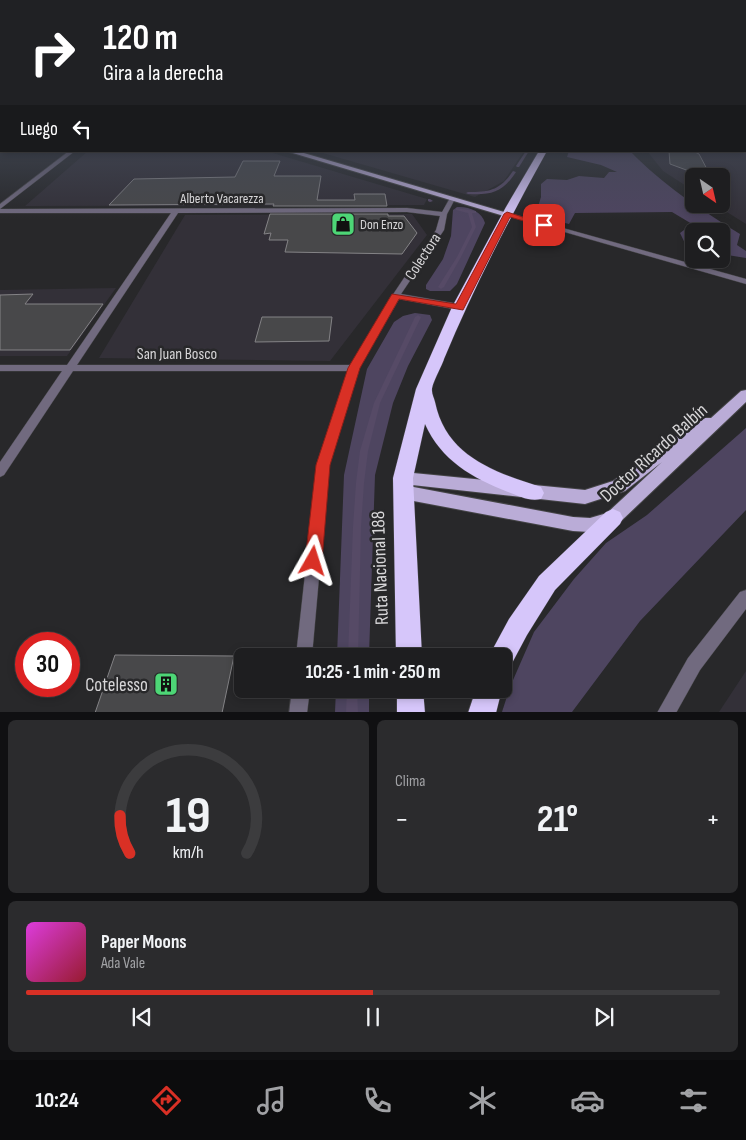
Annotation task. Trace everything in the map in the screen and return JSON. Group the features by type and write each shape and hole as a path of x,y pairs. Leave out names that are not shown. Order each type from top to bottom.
{"highway":[{"name":"Ruta Nacional 188","path":"409,648 403,485 424,389 459,307 507,214 542,153"},
{"path":"424,389 430,419 443,444 459,459 504,483 534,493"},
{"path":"506,648 518,626 547,583 613,518"},
{"path":"410,698 411,712"},
{"path":"482,712 486,698"}],"main road":[{"path":"297,153 507,214"},
{"name":"Doctor Ricardo Balbín","path":"403,485 585,497 620,486 746,394"},
{"name":"Doctor Ricardo Balbín","path":"403,485 573,524 590,525 613,518 746,394"}],"street":[{"path":"0,209 70,153"},
{"name":"Colectora","path":"305,648 323,465 354,368 396,296 440,230 444,214 452,199"},
{"name":"Alberto Vacarezza","path":"0,209 407,210 444,214"},
{"path":"0,472 176,210"},
{"path":"507,214 746,282"},
{"path":"396,296 459,307"},
{"name":"San Juan Bosco","path":"0,368 354,368"},
{"path":"666,712 694,664 746,597"},
{"path":"298,712 299,698"}],"shaded area":[{"path":"85,153 273,153 427,199 424,205 25,206"},
{"path":"324,153 523,153 504,181 475,197"},
{"path":"568,153 632,153 685,198 685,213 707,213 723,223 690,223 672,212 575,213 569,224 553,220 537,210 541,197 541,184 547,179 567,180 579,176 604,178 609,172 617,172 601,165 567,157"},
{"path":"649,153 746,153 746,224 728,213 730,213 730,168 685,168 685,185 663,171"},
{"path":"457,207 466,207 478,212 485,223 457,284 450,291 430,291 426,289 426,285 443,259 451,236 453,210"},
{"path":"412,214 427,235 330,361 99,358 185,215"},
{"path":"730,228 740,234 737,245 746,251 746,258 730,255"},
{"path":"685,229 685,243 680,233"},
{"path":"116,288 67,356 0,356 0,290"},
{"path":"415,313 430,315 432,320 408,366 393,403 375,475 369,648 337,648 344,475 367,369 394,322 403,316"},
{"path":"746,428 746,510 640,621 572,712 502,712 506,698 512,698 512,682 534,632 574,579 606,543 647,515"},
{"path":"746,671 746,712 719,712"},
{"path":"336,698 369,698 369,712 335,712"}],"building":[{"path":"669,153 697,153 706,168 685,168 685,170 670,164"},
{"path":"243,161 280,161 274,176 321,176 317,200 355,200 354,194 385,194 387,206 273,206 274,204 109,205 134,179 235,177"},
{"path":"270,214 388,214 388,216 404,216 417,233 402,254 285,252 288,240 269,240 271,233 264,234"},
{"path":"33,294 25,304 103,304 70,350 0,350 0,295"},
{"path":"262,317 332,317 329,341 255,342"},
{"name":"Cotelesso","path":"115,655 234,656 222,712 95,712"}],"waterway":[{"path":"518,166 527,153"},
{"path":"468,193 483,193 500,188 510,179 514,172"},
{"path":"457,209 470,212"},
{"path":"441,287 474,227 470,212"},
{"path":"470,212 475,212"},
{"path":"353,648 357,527 364,451 377,403 418,317"},
{"path":"352,698 352,712"}],"place":[{"name":"Don Enzo","path":"343,224"},
{"name":"Cotelesso","path":"166,684"}],"route":[{"path":"313,561 323,465 354,368 396,296 459,307 507,214 544,225"}]}
